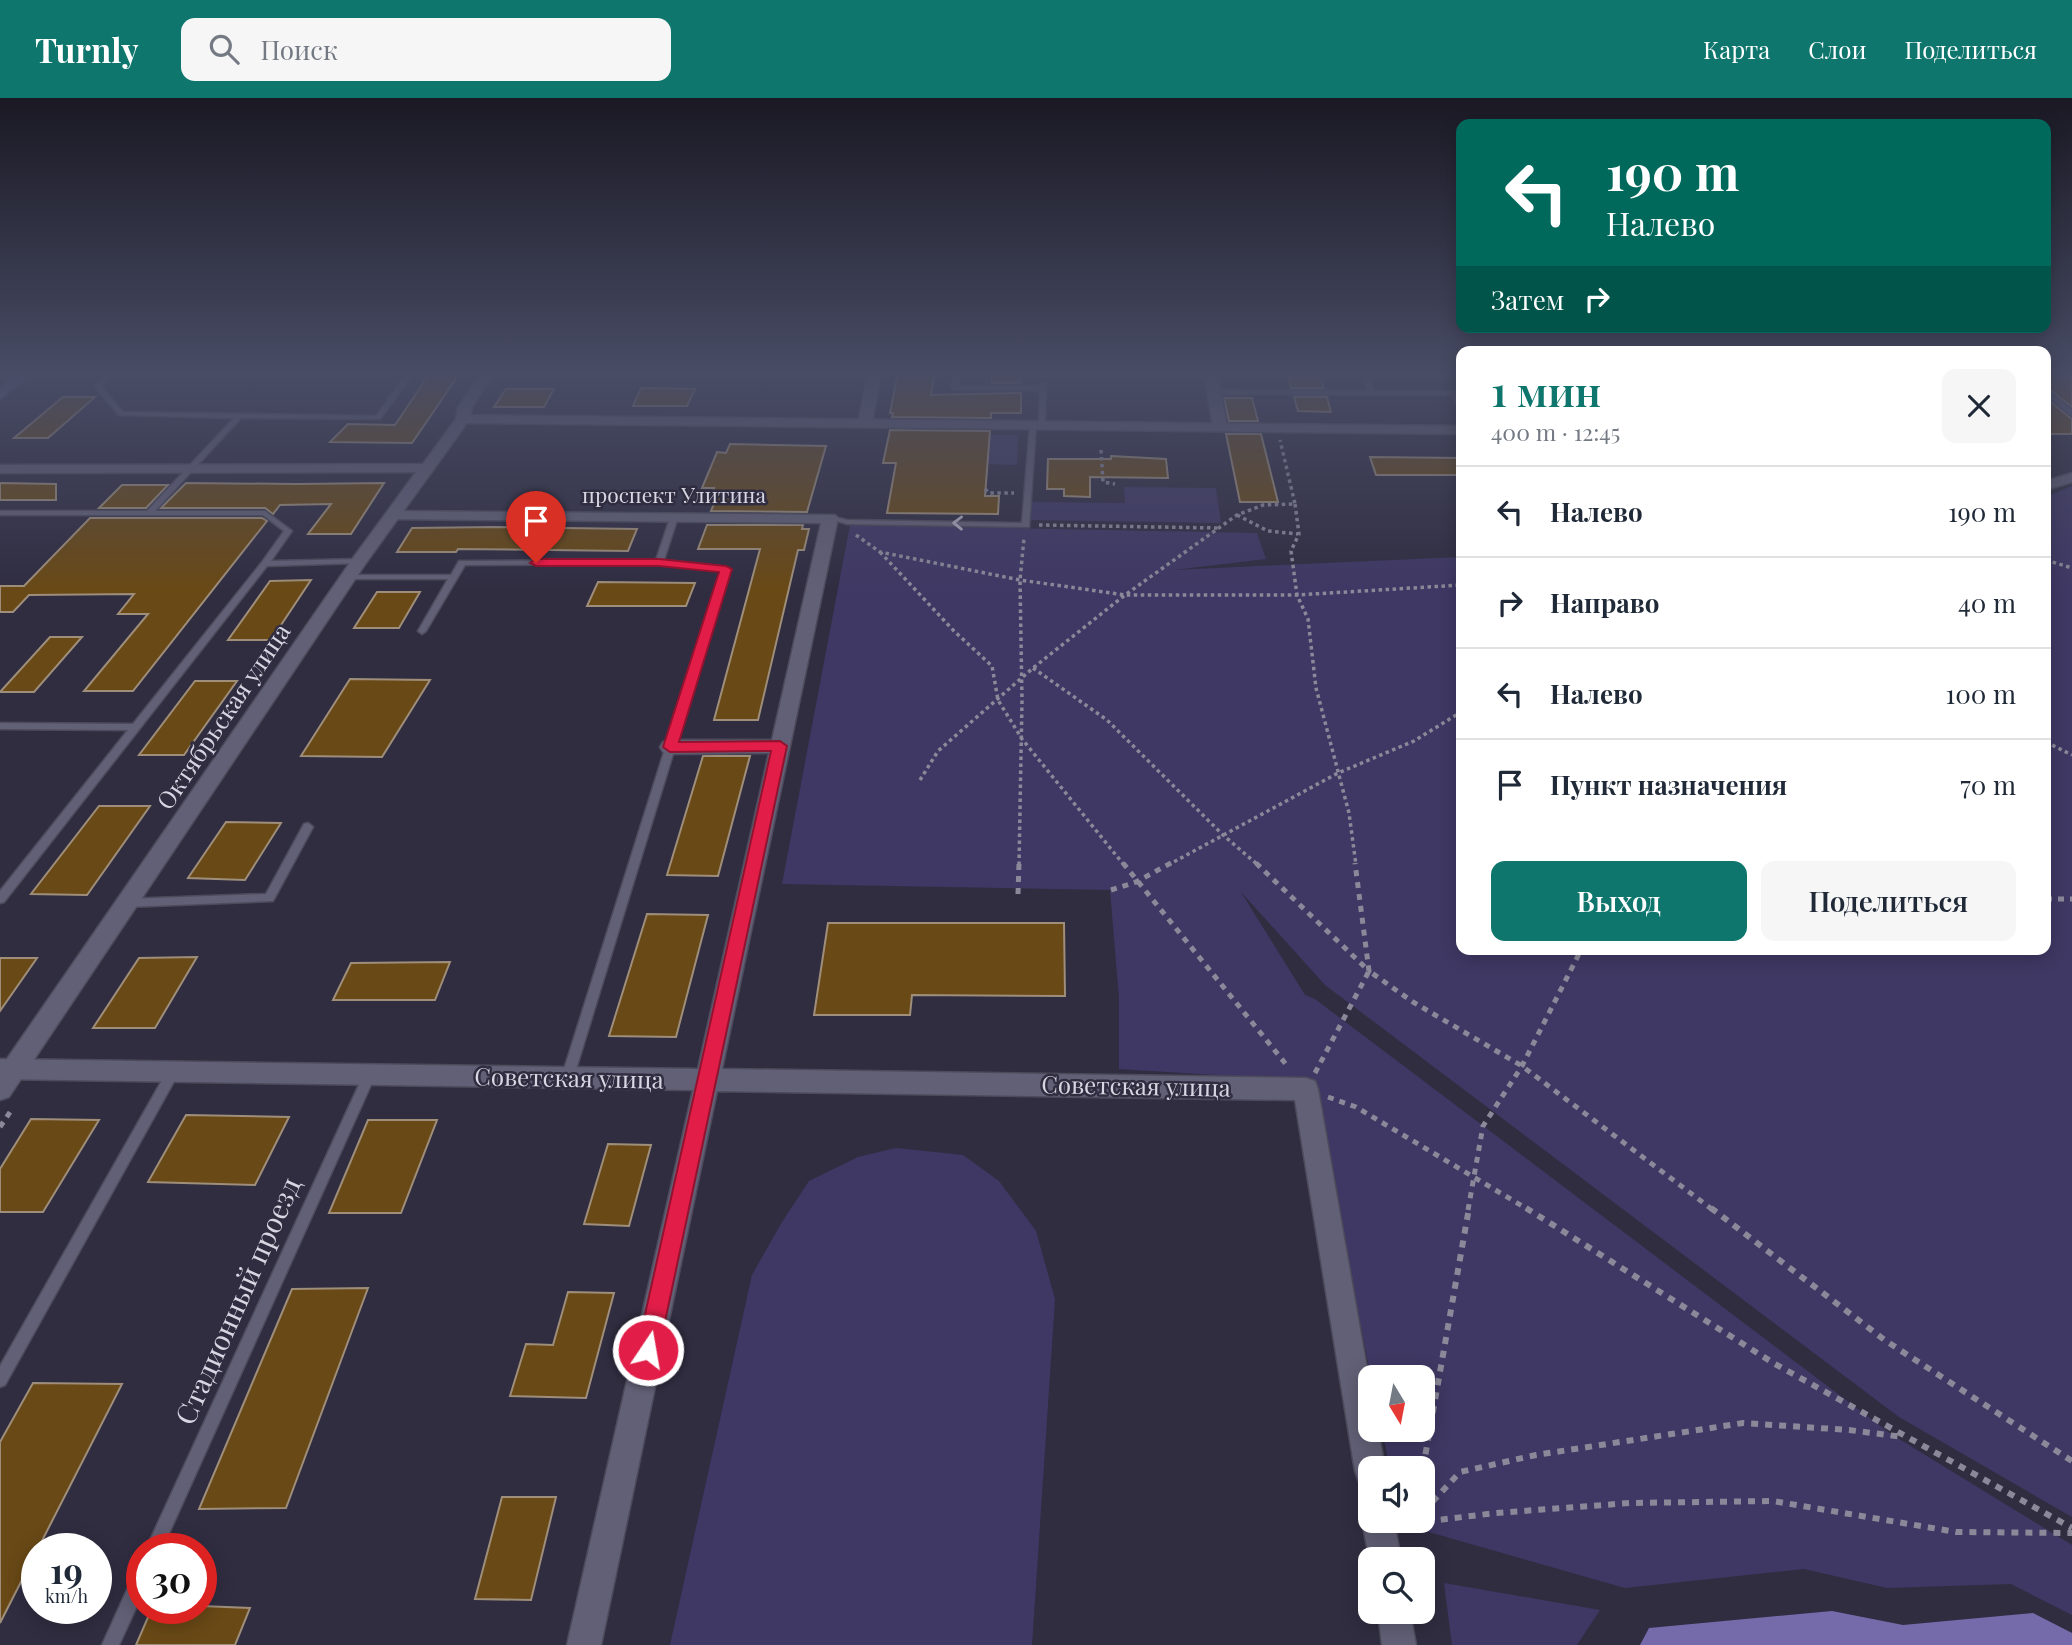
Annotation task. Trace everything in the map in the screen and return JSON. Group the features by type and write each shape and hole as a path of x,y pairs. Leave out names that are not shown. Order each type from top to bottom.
{"street":[{"name":"Октябрьская улица","path":"4,1076 127,902 354,569 444,445"},
{"path":"0,469 427,468"},
{"path":"2051,481 2072,477"},
{"name":"проспект Улитина","path":"392,516 830,518"},
{"path":"584,1645 830,518"},
{"path":"670,747 780,746"},
{"name":"Советская улица","path":"4,1076 173,1072 1306,1089"},
{"path":"1306,1089 1367,1456"},
{"path":"1396,1624 1399,1645"}],"lane":[{"path":"150,512 212,445"},
{"path":"830,518 847,522 1026,525 1034,445"},
{"path":"0,513 265,513 288,531 265,564 0,899"},
{"path":"659,562 674,517"},
{"path":"422,631 462,563 659,562 726,569 567,1079"},
{"path":"265,564 454,577"},
{"path":"0,726 134,727"},
{"path":"127,902 269,898 308,827"},
{"path":"0,1380 173,1072"},
{"name":"Стадионный проезд","path":"161,1533 369,1076"},
{"path":"110,1645 126,1610"}],"path":[{"path":"1282,445 1299,534 1291,551 1297,595 1308,619 1316,688 1349,813 1369,971 1306,1089"},
{"path":"1101,450 1102,481 1115,484"},
{"path":"985,489 989,493 1028,493"},
{"path":"920,780 938,751 1033,668 1125,596 1237,515 1263,505 1295,505"},
{"path":"1237,515 1268,531 1299,534"},
{"path":"830,518 880,551 954,631 992,666 998,700 1021,739 1306,1089 1356,1107 1473,1175 1775,1364 2072,1530"},
{"path":"1026,525 1218,528"},
{"path":"1018,894 1020,580 1024,538"},
{"path":"880,551 1020,580 1125,596 1297,595 1456,585"},
{"path":"2051,562 2072,568"},
{"path":"1033,668 1107,720 1223,835 1267,873 1369,971 1413,1002 1522,1066 1886,1341 2072,1461"},
{"path":"1111,890 1136,882 1338,773 1415,741 1456,715"},
{"path":"2051,744 2072,755"},
{"path":"2051,899 2072,899"},
{"path":"1425,1456 1483,1126 1522,1066 1578,955"},
{"path":"1435,1499 1460,1472 1536,1455 1743,1423 1849,1430 1909,1438"},
{"path":"1435,1520 1630,1503 1773,1501 1956,1532 2072,1530"}],"shaded area":[{"path":"976,445 1018,445 1017,465 988,464 989,447"},
{"path":"2072,486 2072,1517 1899,1417 1325,985 1241,892 1305,995 1315,999 1891,1434 2072,1545 2072,1615 2011,1584 1887,1588 1804,1569 1625,1588 1432,1533 1435,1533 1435,1456 1387,1456 1385,1442 1435,1442 1435,1365 1369,1365 1312,1081 1119,1069 1119,997 1110,890 782,884 850,525 1257,533 1266,559 1173,570 1456,557 1456,955 2051,955 2051,495"},
{"path":"1124,487 1216,488 1221,523 1028,520 1029,502 1125,503"},
{"path":"896,1148 963,1155 999,1181 1036,1231 1055,1299 1032,1645 670,1645 752,1275 809,1181 858,1157"},
{"path":"1444,1583 1600,1610 1577,1645 1452,1645"},
{"path":"1832,1611 1903,1625 2033,1613 2072,1633 2072,1645 1640,1645 1649,1628"}],"building":[{"path":"729,445 826,446 807,512 711,511 717,496 711,496 714,488 702,488 717,452 726,453"},
{"path":"887,445 989,445 985,496 999,496 998,514 887,513 896,463 883,463"},
{"path":"1228,445 1264,445 1278,502 1240,502"},
{"path":"1111,456 1166,459 1168,478 1090,477 1090,497 1064,496 1064,489 1047,489 1048,459 1111,459"},
{"path":"1370,457 1456,458 1456,475 1376,475"},
{"path":"0,483 56,484 56,500 0,500"},
{"path":"186,483 384,483 351,534 308,534 331,504 280,505 273,514 265,508 161,508"},
{"path":"122,485 168,485 146,508 99,508"},
{"path":"90,518 262,518 267,521 133,691 84,691 148,614 118,614 134,594 29,595 13,612 0,612 0,586 24,586"},
{"path":"707,525 803,525 802,529 809,529 804,550 798,550 758,720 714,720 760,549 698,549"},
{"path":"412,528 637,529 628,551 458,549 456,552 397,552"},
{"path":"311,580 271,640 228,640 270,581"},
{"path":"598,582 695,583 686,606 587,606"},
{"path":"377,592 420,592 399,628 354,628"},
{"path":"50,637 82,637 34,692 0,692"},
{"path":"350,679 430,680 382,757 301,756"},
{"path":"195,681 237,681 184,755 139,755"},
{"path":"703,756 750,756 718,876 667,875"},
{"path":"99,806 150,806 87,895 31,894"},
{"path":"226,822 281,823 245,880 188,878"},
{"path":"647,914 708,915 676,1037 609,1036"},
{"path":"828,923 1064,923 1065,996 912,995 910,1015 814,1015"},
{"path":"197,957 155,1028 93,1028 139,958"},
{"path":"0,958 37,958 0,1011"},
{"path":"450,962 435,1000 333,1000 351,963"},
{"path":"186,1115 289,1117 255,1185 148,1182"},
{"path":"31,1119 99,1120 43,1212 0,1212 0,1169"},
{"path":"368,1120 437,1120 401,1213 329,1213"},
{"path":"608,1144 651,1145 629,1226 584,1224"},
{"path":"368,1288 286,1508 199,1509 292,1289"},
{"path":"568,1292 614,1293 586,1398 510,1396 526,1344 553,1345"},
{"path":"33,1383 122,1384 46,1533 21,1533 21,1582 0,1623 0,1442"},
{"path":"502,1497 556,1497 531,1600 475,1599"},
{"path":"217,1607 250,1608 235,1645 136,1645 145,1624 217,1624"}],"route":[{"path":"536,563 659,562 726,569 670,747 780,746 648,1350"}]}
